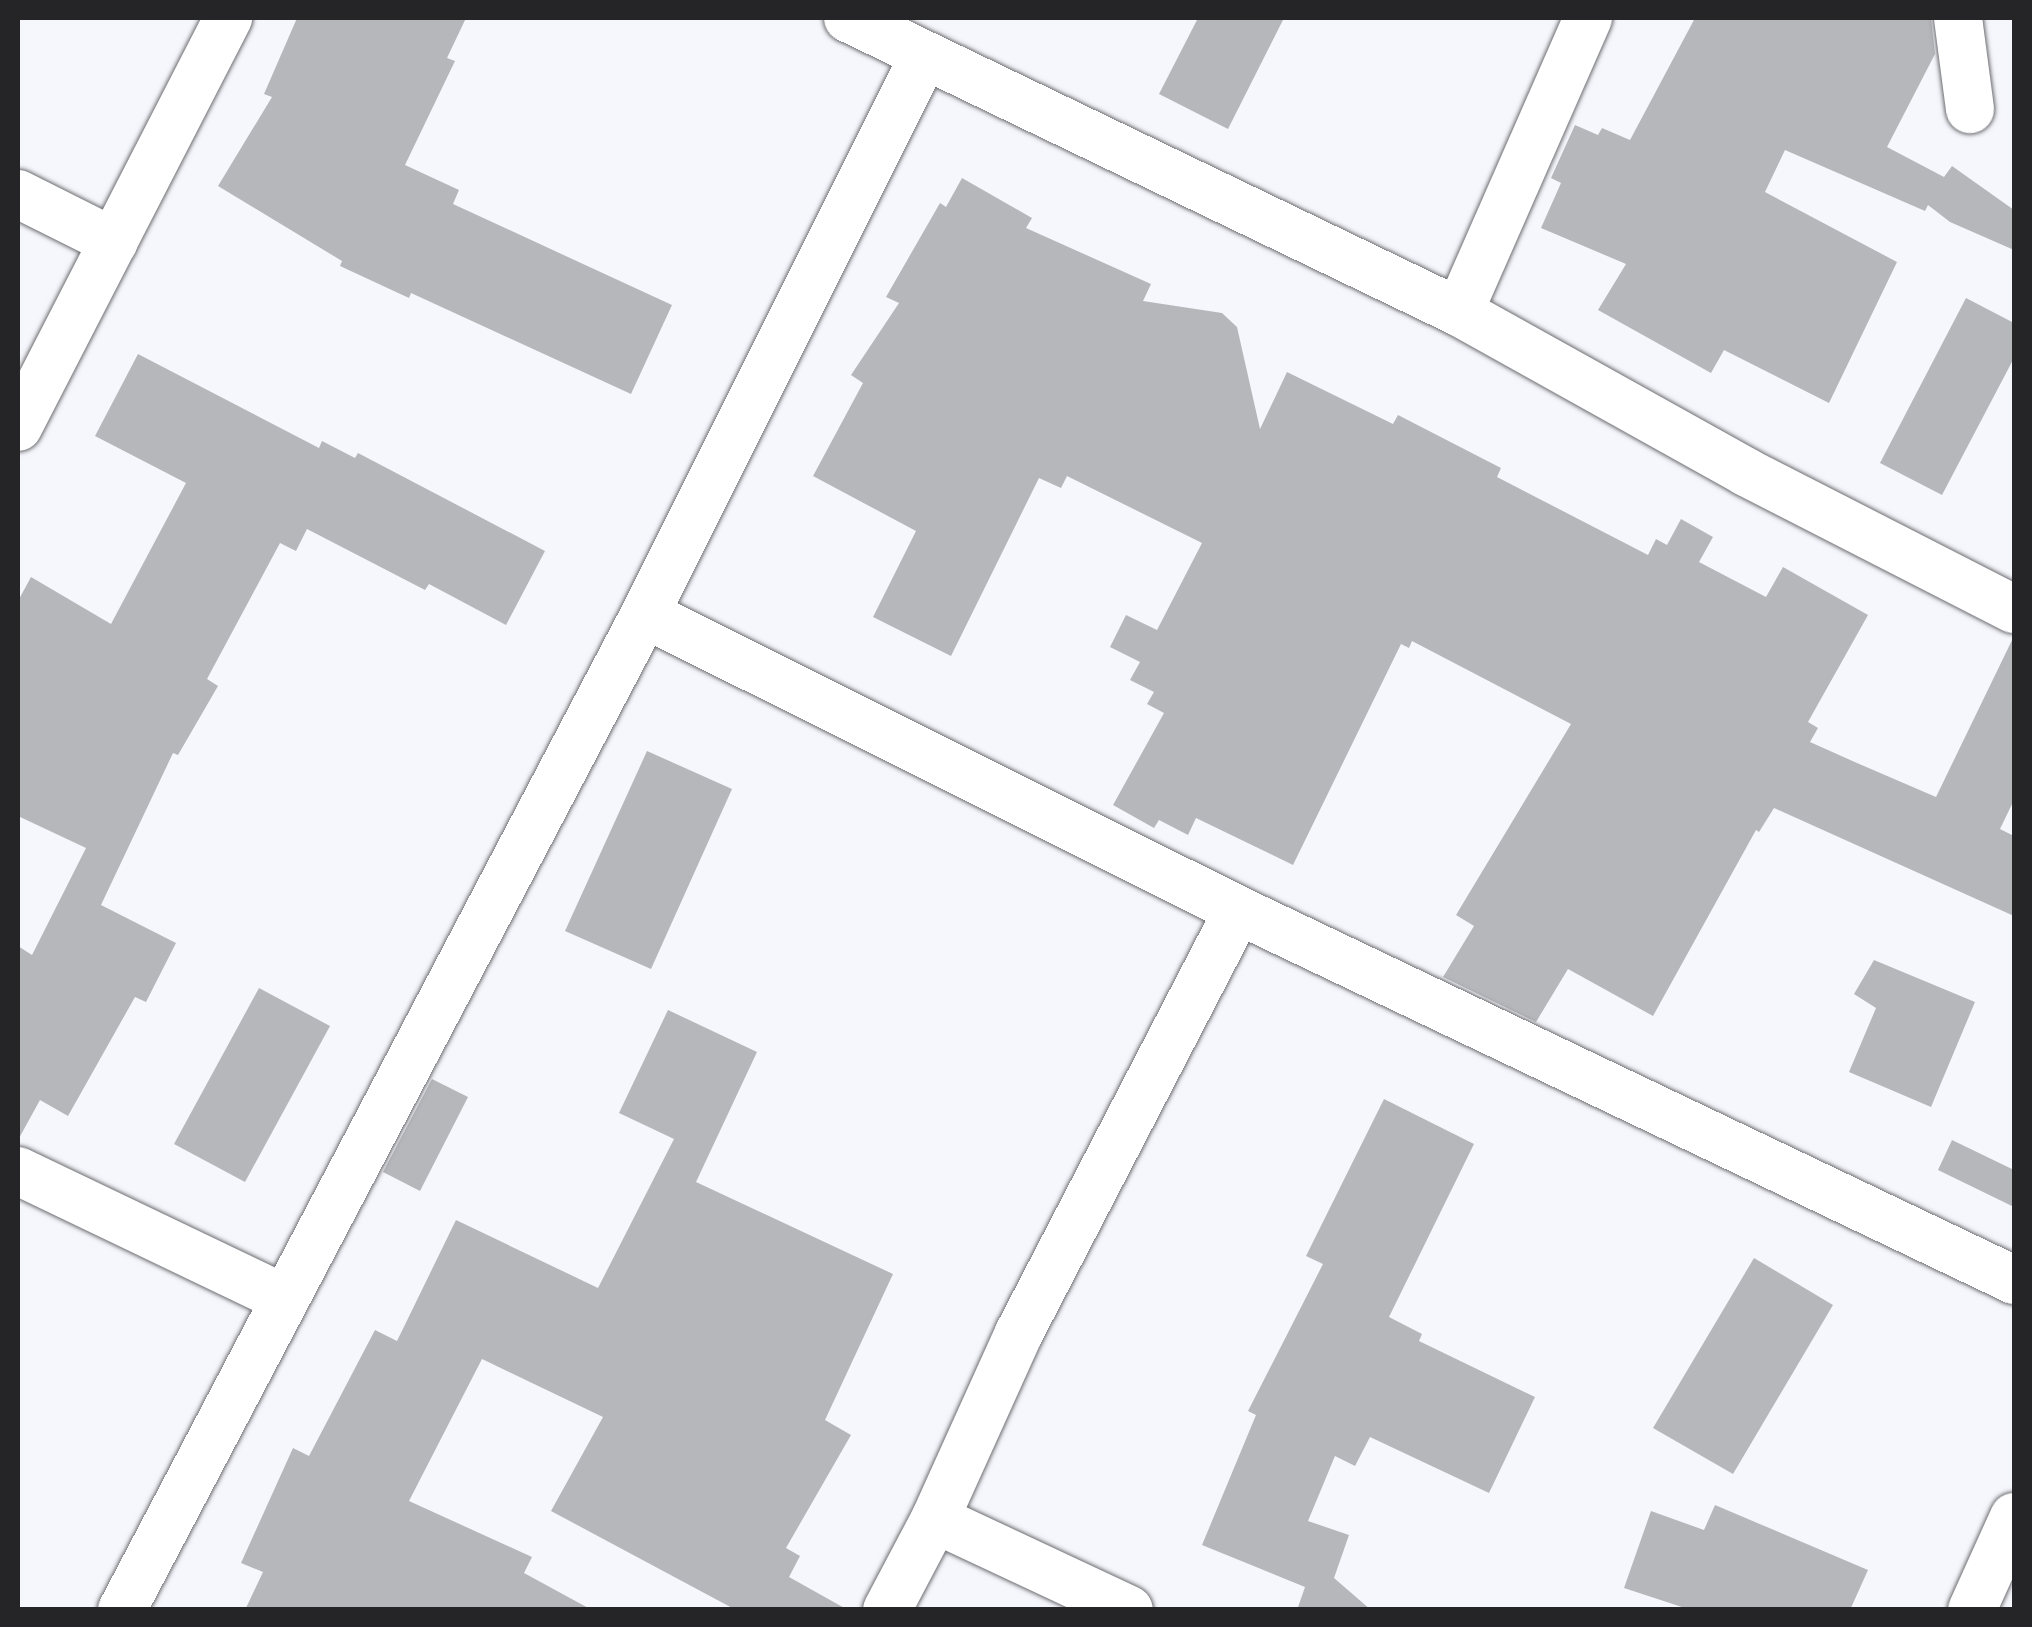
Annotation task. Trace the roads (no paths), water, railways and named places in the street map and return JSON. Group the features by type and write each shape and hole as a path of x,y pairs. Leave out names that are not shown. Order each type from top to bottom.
{"street":[{"path":"18,427 228,18"},
{"path":"848,18 1459,312 1746,472 2014,609"},
{"path":"1459,312 1588,18"},
{"path":"1958,18 1970,109"},
{"path":"122,1610 646,614 924,56"},
{"path":"18,194 114,242"},
{"path":"646,614 1238,910 2014,1280"},
{"path":"887,1610 935,1520 1019,1333 1238,910"},
{"path":"18,1171 285,1299"},
{"path":"1972,1610 2014,1517"},
{"path":"935,1520 1130,1610"}]}
